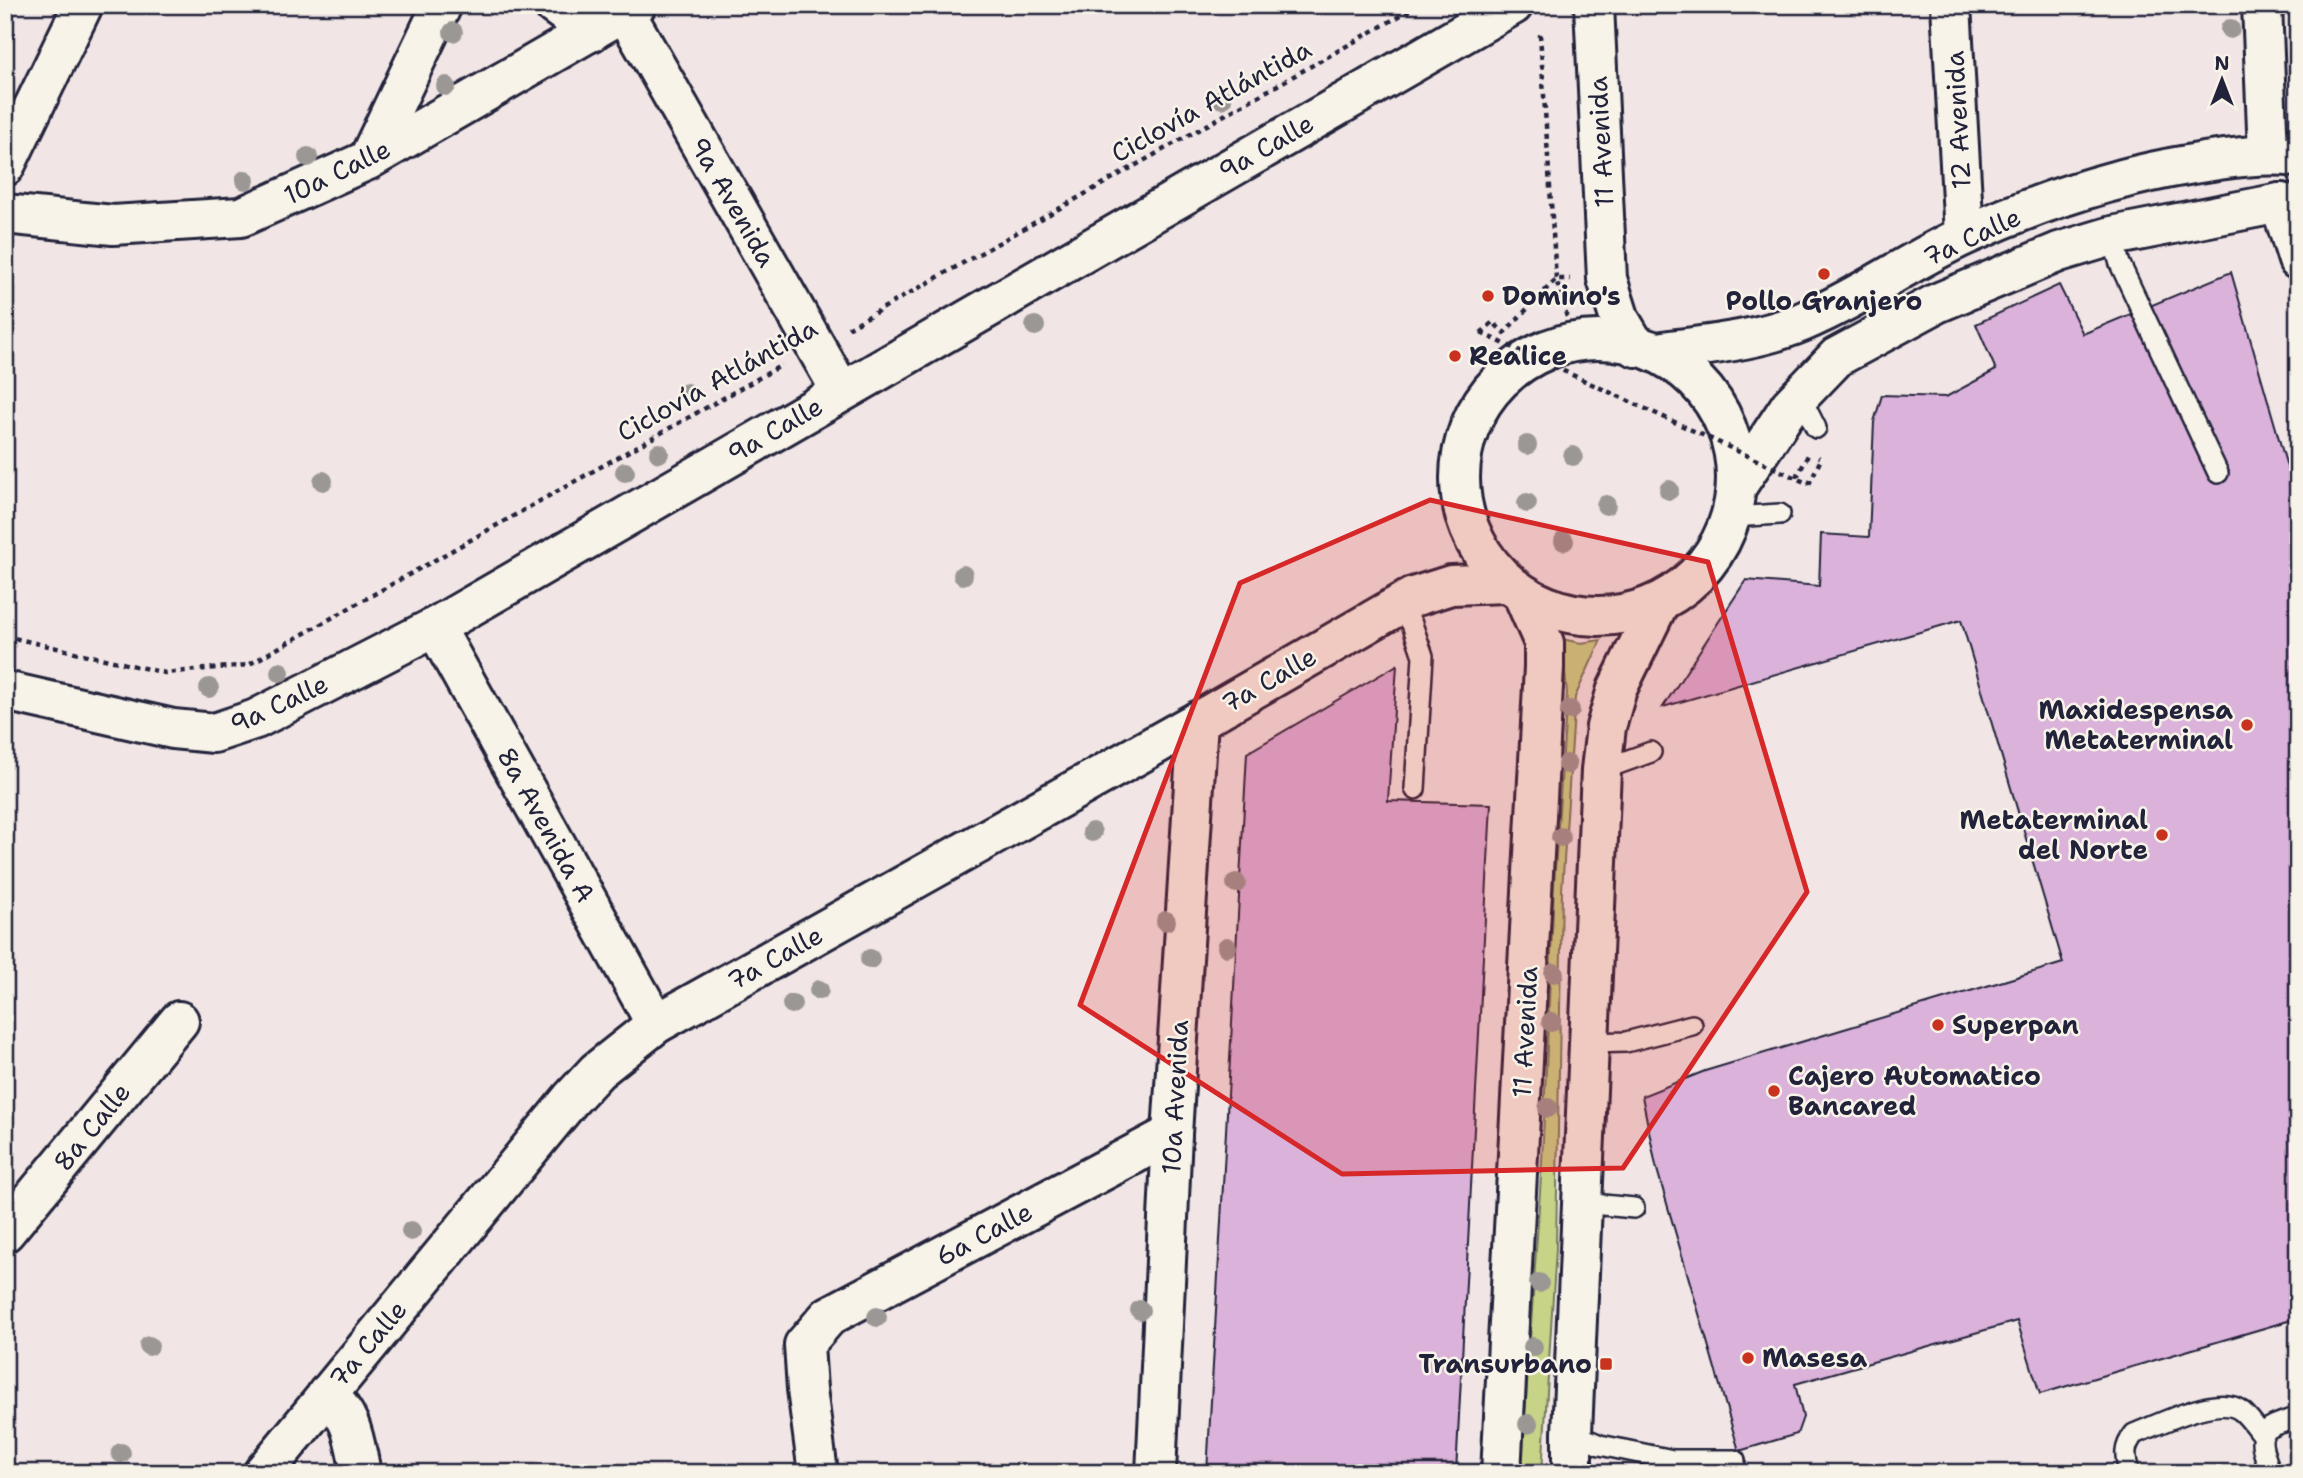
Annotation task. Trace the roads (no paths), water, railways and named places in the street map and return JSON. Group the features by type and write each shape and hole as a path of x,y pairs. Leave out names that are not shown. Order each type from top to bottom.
{"street":[{"path":"5,166 83,5"},
{"path":"368,160 442,5"},
{"path":"554,5 591,32"},
{"name":"9a Calle","path":"5,691 173,729 214,733 256,719 435,627 1513,5"},
{"name":"11 Avenida","path":"1594,5 1607,279 1620,320 1647,350"},
{"name":"12 Avenida","path":"1951,5 1965,235"},
{"path":"2262,5 2283,155"},
{"name":"10a Calle","path":"5,214 113,225 241,217 368,160 631,8"},
{"name":"9a Avenida","path":"631,8 841,391"},
{"name":"7a Calle","path":"1647,350 1740,340 1800,324 1849,301 1965,235 2070,193 2165,168 2283,155"},
{"path":"2289,205 2298,260"},
{"name":"7a Calle","path":"1659,603 1694,579 1719,546 1734,501 1800,394 1838,357 1937,303 2059,252 2112,236 2289,205"},
{"name":"11 Avenida","path":"1579,341 1597,312 1607,279"},
{"path":"1659,603 1613,616 1567,613 1515,589 1482,556 1466,523 1459,489 1460,455 1470,423 1488,393 1512,369 1541,351 1579,341 1608,340 1647,350 1692,375 1718,407 1734,445 1734,501"},
{"name":"7a Calle","path":"1406,601 1443,565 1456,547 1466,523"},
{"name":"7a Calle","path":"264,1473 579,1090 597,1071 656,1024 1198,721 1406,601 1451,585 1515,589"},
{"name":"11 Avenida","path":"1501,1473 1544,667 1544,643 1515,589"},
{"path":"1572,1473 1581,1203 1601,770 1606,727 1617,689 1659,603"},
{"name":"8a Avenida A","path":"435,627 656,1024"},
{"name":"10a Avenida","path":"1156,1473 1172,1134 1198,721"},
{"name":"8a Calle","path":"5,1233 179,1021"},
{"name":"6a Calle","path":"818,1473 804,1345 829,1316 1172,1134"},
{"path":"327,1394 341,1406 348,1417 361,1473"}],"lane":[{"path":"2112,236 2120,264 2218,473"},
{"path":"1800,394 1816,428"},
{"path":"1734,501 1780,514"},
{"path":"1406,601 1423,656 1415,789"},
{"path":"1601,770 1651,752"},
{"path":"1589,1042 1626,1042 1692,1025"},
{"path":"1581,1203 1634,1208"},
{"path":"2129,1473 2125,1457 2126,1444 2134,1434 2205,1407 2225,1405 2240,1410 2262,1435 2263,1451 2272,1473"},
{"path":"2262,1435 2268,1427 2298,1417"},
{"path":"1572,1433 1616,1449 1673,1460 1735,1460"}],"place":[{"name":"Pollo Granjero","path":"1824,274"},
{"name":"Domino's","path":"1488,296"},
{"name":"Realice","path":"1455,356"},
{"name":"Maxidespensa Metaterminal","path":"2247,725"},
{"name":"Metaterminal del Norte","path":"2162,835"},
{"name":"Superpan","path":"1938,1025"},
{"name":"Cajero Automatico Bancared","path":"1774,1091"},
{"name":"Masesa","path":"1748,1358"},
{"name":"Transurbano","path":"1606,1364"}]}
